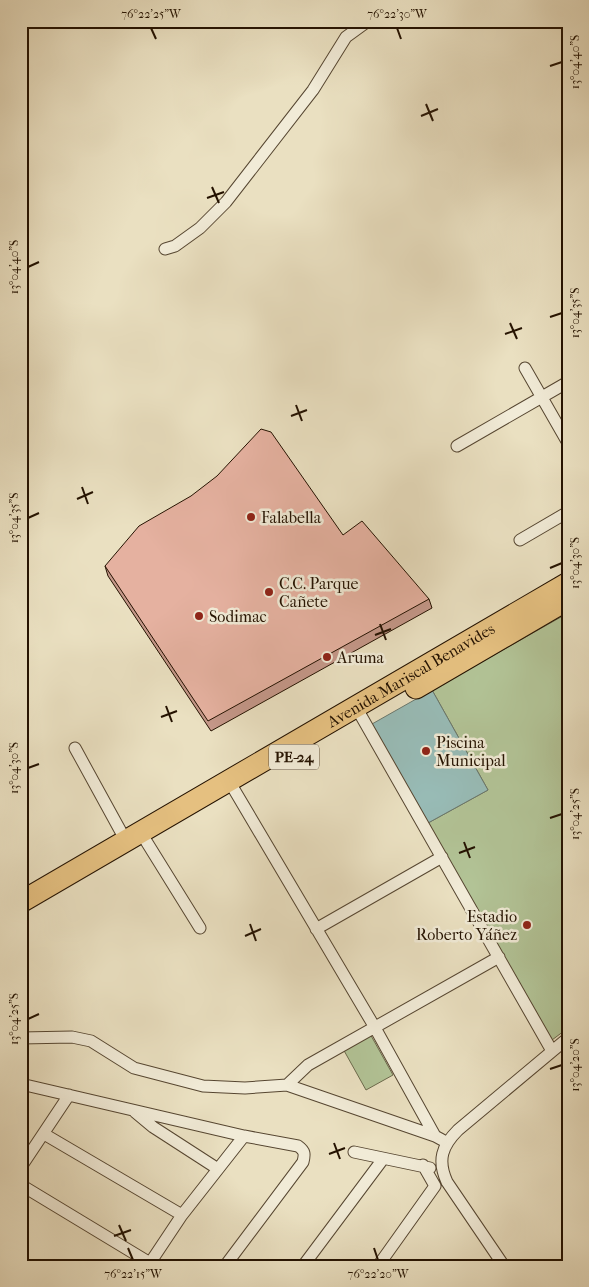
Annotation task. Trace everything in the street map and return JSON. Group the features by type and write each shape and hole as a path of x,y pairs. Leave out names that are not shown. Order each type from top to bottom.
{"highway":[{"name":"Avenida Mariscal Benavides","path":"21,902 136,841 359,712 568,583"},
{"name":"Avenida Mariscal Benavides","path":"359,712 486,649 568,600"},
{"name":"Avenida Mariscal Benavides","path":"21,915 136,841"}],"street":[{"path":"165,249 175,246 200,228 226,202 313,90 346,37 368,21"},
{"path":"525,368 568,443"},
{"path":"457,446 568,382"},
{"path":"520,540 568,512"},
{"path":"359,712 552,1051"},
{"path":"75,748 136,841 200,928"},
{"path":"232,786 374,1026 435,1136"},
{"path":"316,929 442,857"},
{"path":"287,1085 308,1065 499,957"},
{"path":"21,1038 72,1038 91,1041 134,1068 203,1086 244,1088 287,1085 435,1136 446,1142"},
{"path":"504,1266 454,1193 442,1171 442,1158 446,1142 568,1038"},
{"path":"21,1084 244,1136 298,1146 305,1154 303,1162 225,1266"},
{"path":"21,1167 69,1095"},
{"path":"133,1111 152,1128 218,1169"},
{"path":"44,1134 182,1215"},
{"path":"21,1185 152,1264 182,1215 244,1136"},
{"path":"354,1152 383,1159 423,1165 442,1171"},
{"path":"303,1266 383,1159"},
{"path":"378,1266 435,1186 423,1165"}],"green space":[{"name":"Estadio Roberto Yáñez","path":"568,613 568,1028 552,1040 428,823 488,790 432,690"},
{"path":"369,1032 393,1075 366,1090 342,1047"}],"water":[{"name":"Piscina Municipal","path":"432,690 488,790 428,823 372,724"}],"building":[{"name":"C.C. Parque Cañete","path":"261,429 271,432 343,535 362,521 429,599 208,721 105,566 139,526 191,496 217,476"}],"place":[{"name":"Falabella","path":"251,517"},
{"name":"C.C. Parque Cañete","path":"269,592"},
{"name":"Sodimac","path":"199,616"},
{"name":"Aruma","path":"327,657"},
{"name":"Piscina Municipal","path":"426,751"},
{"name":"Estadio Roberto Yáñez","path":"527,925"}]}
